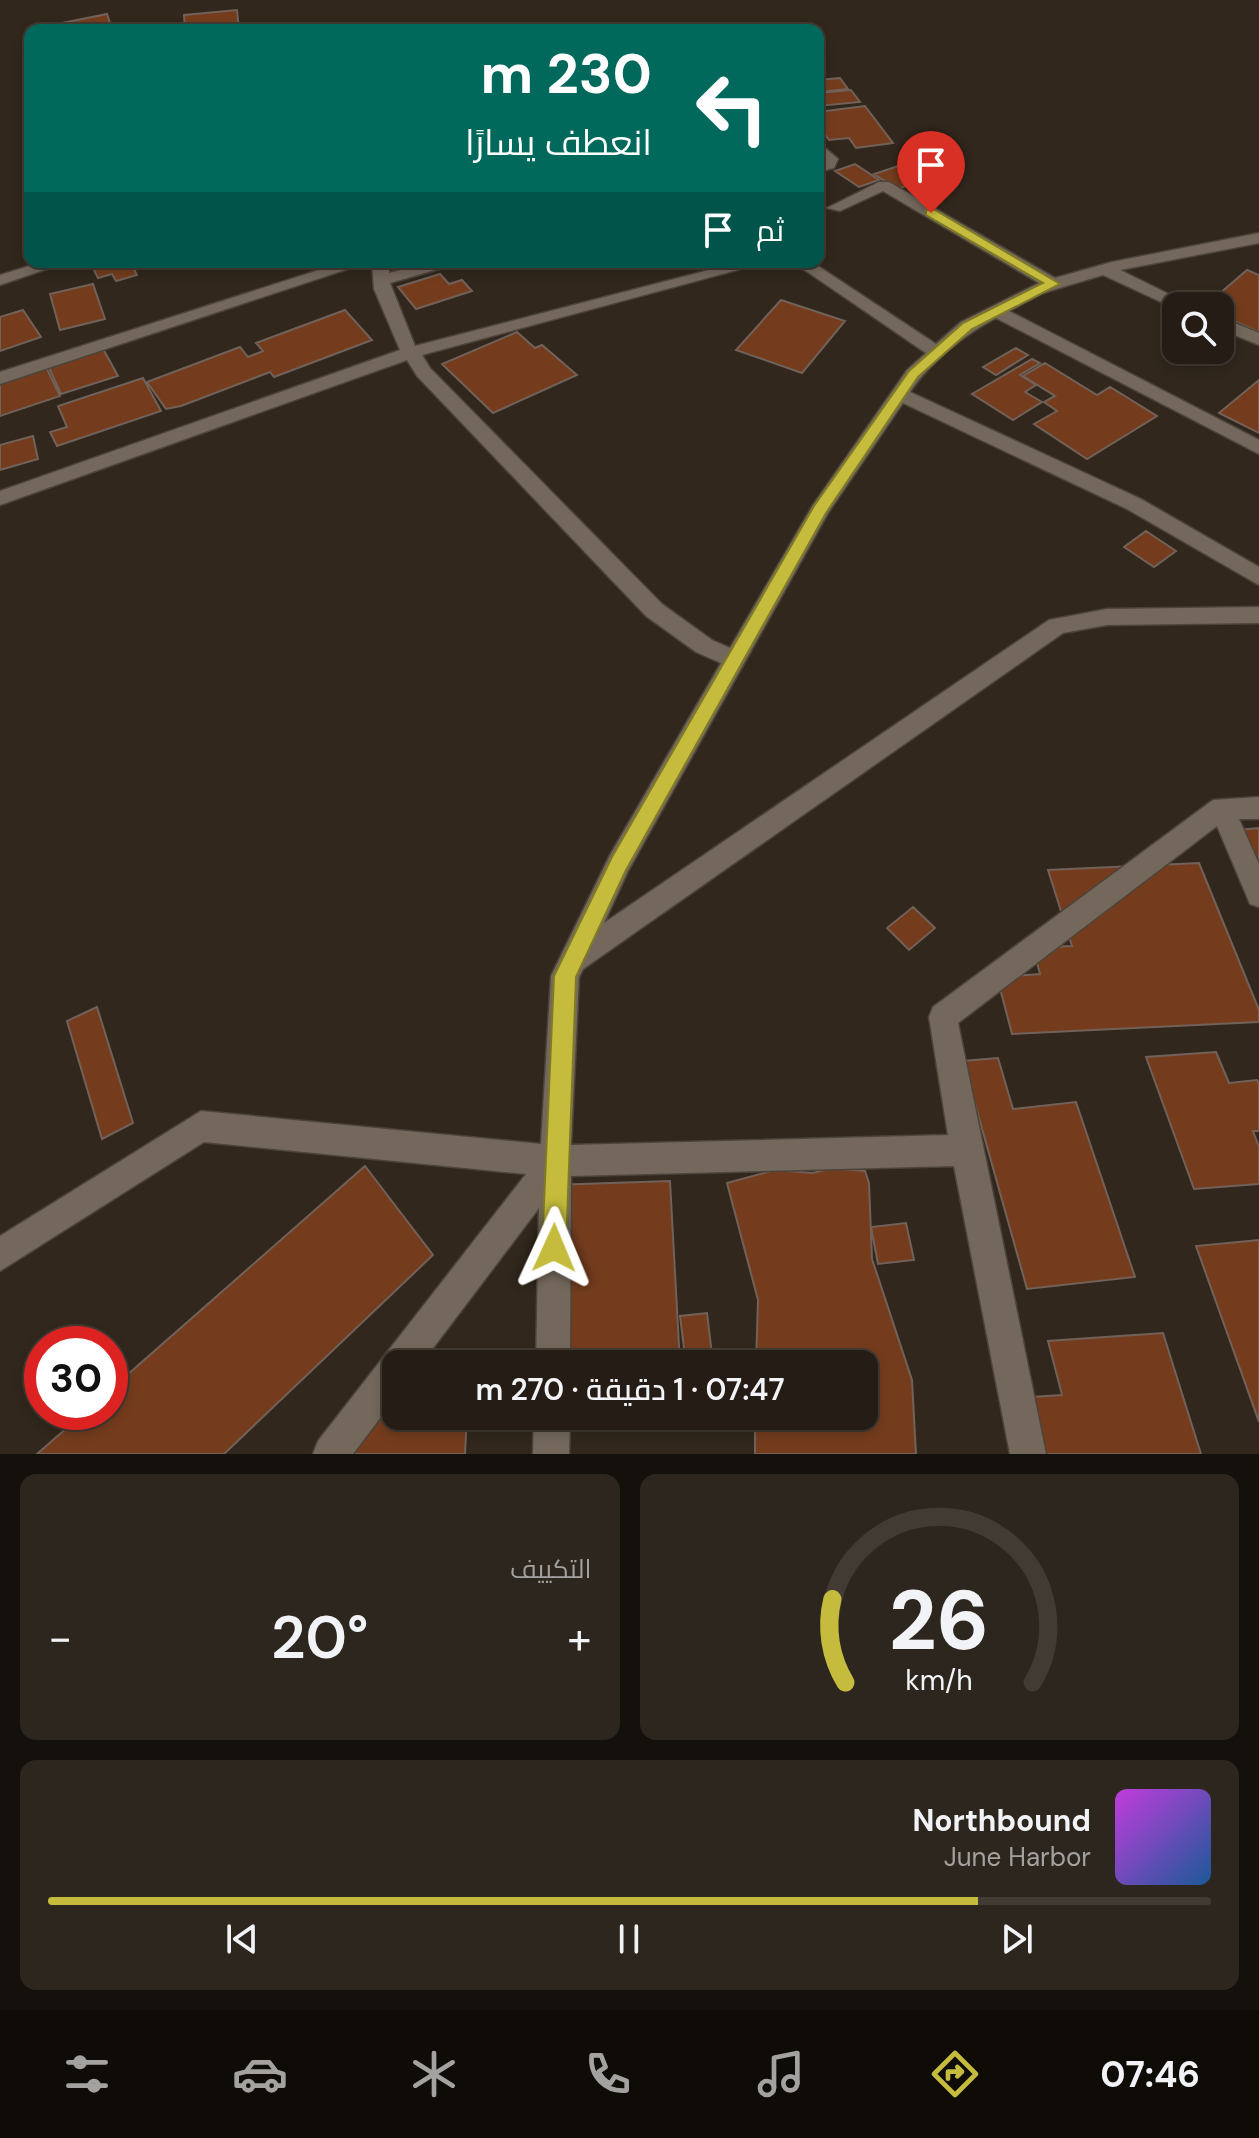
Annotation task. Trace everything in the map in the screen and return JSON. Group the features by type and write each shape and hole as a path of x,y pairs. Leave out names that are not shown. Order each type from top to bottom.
{"street":[{"path":"824,152 831,159 829,165 824,166"},
{"path":"835,208 884,185 1053,284"},
{"path":"553,1350 555,1161 565,976 619,863 820,510 913,374 967,326 1053,284 1104,269 1259,238"},
{"path":"1235,242 1259,252"},
{"path":"0,280 39,268"},
{"path":"0,378 342,268"},
{"path":"406,268 381,271 382,289 410,353 423,372 654,610 695,640 735,660"},
{"path":"0,498 410,353 736,268"},
{"path":"810,268 919,343 938,352"},
{"path":"1104,269 1162,296"},
{"path":"996,311 1259,448"},
{"path":"1234,328 1259,340"},
{"path":"900,394 1134,504 1259,577"},
{"path":"574,959 1057,626 1107,617 1259,615"},
{"path":"1028,1454 966,1150 943,1017 1222,808 1259,808"},
{"path":"1222,808 1259,895"},
{"path":"0,1255 201,1126 555,1161 966,1150"},
{"path":"411,1350 555,1161"},
{"path":"331,1454 382,1387"},
{"path":"551,1454 552,1430"}],"building":[{"path":"237,10 238,24 185,24 184,15"},
{"path":"107,14 110,23 62,24"},
{"path":"840,78 848,89 824,91 824,79"},
{"path":"851,90 860,102 824,105 824,92"},
{"path":"865,106 893,143 856,148 849,138 829,140 824,133 824,111"},
{"path":"855,164 879,180 859,187 835,171"},
{"path":"898,166 922,181 897,189 874,174"},
{"path":"93,268 133,268 137,275 116,281 112,274 98,278"},
{"path":"1247,270 1259,275 1259,332 1234,321 1234,292 1221,292"},
{"path":"440,274 449,284 462,280 472,291 416,309 398,287"},
{"path":"93,284 105,319 60,330 50,294"},
{"path":"781,300 845,321 802,373 736,350"},
{"path":"23,310 41,337 0,351 0,317"},
{"path":"345,310 372,340 274,377 270,372 166,409 147,382 240,347 248,357 263,351 256,343"},
{"path":"517,332 535,348 542,345 577,375 493,413 442,364"},
{"path":"101,345 118,376 61,394 46,361"},
{"path":"1016,348 1028,355 996,375 983,367"},
{"path":"42,359 60,396 0,416 0,372"},
{"path":"1032,359 1040,363 1020,375 1036,385 1025,392 1042,402 1013,420 972,394"},
{"path":"1045,363 1097,395 1110,387 1157,416 1087,459 1034,424 1057,411 1044,402 1055,396 1023,376"},
{"path":"143,378 161,411 57,446 50,432 67,427 58,406"},
{"path":"1259,380 1259,433 1219,413"},
{"path":"33,436 38,459 0,470 0,445"},
{"path":"1146,531 1176,551 1154,567 1124,547"},
{"path":"1259,828 1259,874 1236,830"},
{"path":"1199,863 1259,1010 1259,1022 1012,1034 997,977 1040,974 1033,948 1072,946 1048,870"},
{"path":"913,907 935,928 909,950 887,928"},
{"path":"97,1007 133,1123 102,1139 67,1021"},
{"path":"1216,1052 1229,1083 1257,1080 1259,1084 1259,1131 1253,1131 1259,1147 1259,1184 1194,1189 1146,1057"},
{"path":"998,1058 1013,1109 1076,1102 1135,1277 1027,1289 963,1061"},
{"path":"365,1166 433,1255 224,1454 37,1454 64,1430 128,1430 128,1374"},
{"path":"831,1168 865,1171 869,1183 872,1259 912,1380 916,1454 755,1454 755,1430 878,1430 878,1350 756,1350 758,1300 727,1183 775,1170 813,1173"},
{"path":"670,1181 679,1350 568,1350 552,1185"},
{"path":"906,1223 914,1260 878,1264 871,1227"},
{"path":"1259,1240 1259,1422 1196,1246"},
{"path":"707,1313 711,1350 684,1350 680,1316"},
{"path":"1163,1333 1201,1454 1044,1454 1031,1397 1062,1395 1048,1341"},
{"path":"382,1412 382,1430 466,1430 465,1454 346,1454"}],"route":[{"path":"554,1248 555,1161 565,976 619,863 820,510 913,374 967,326 1037,289 1053,284 931,213"}]}
